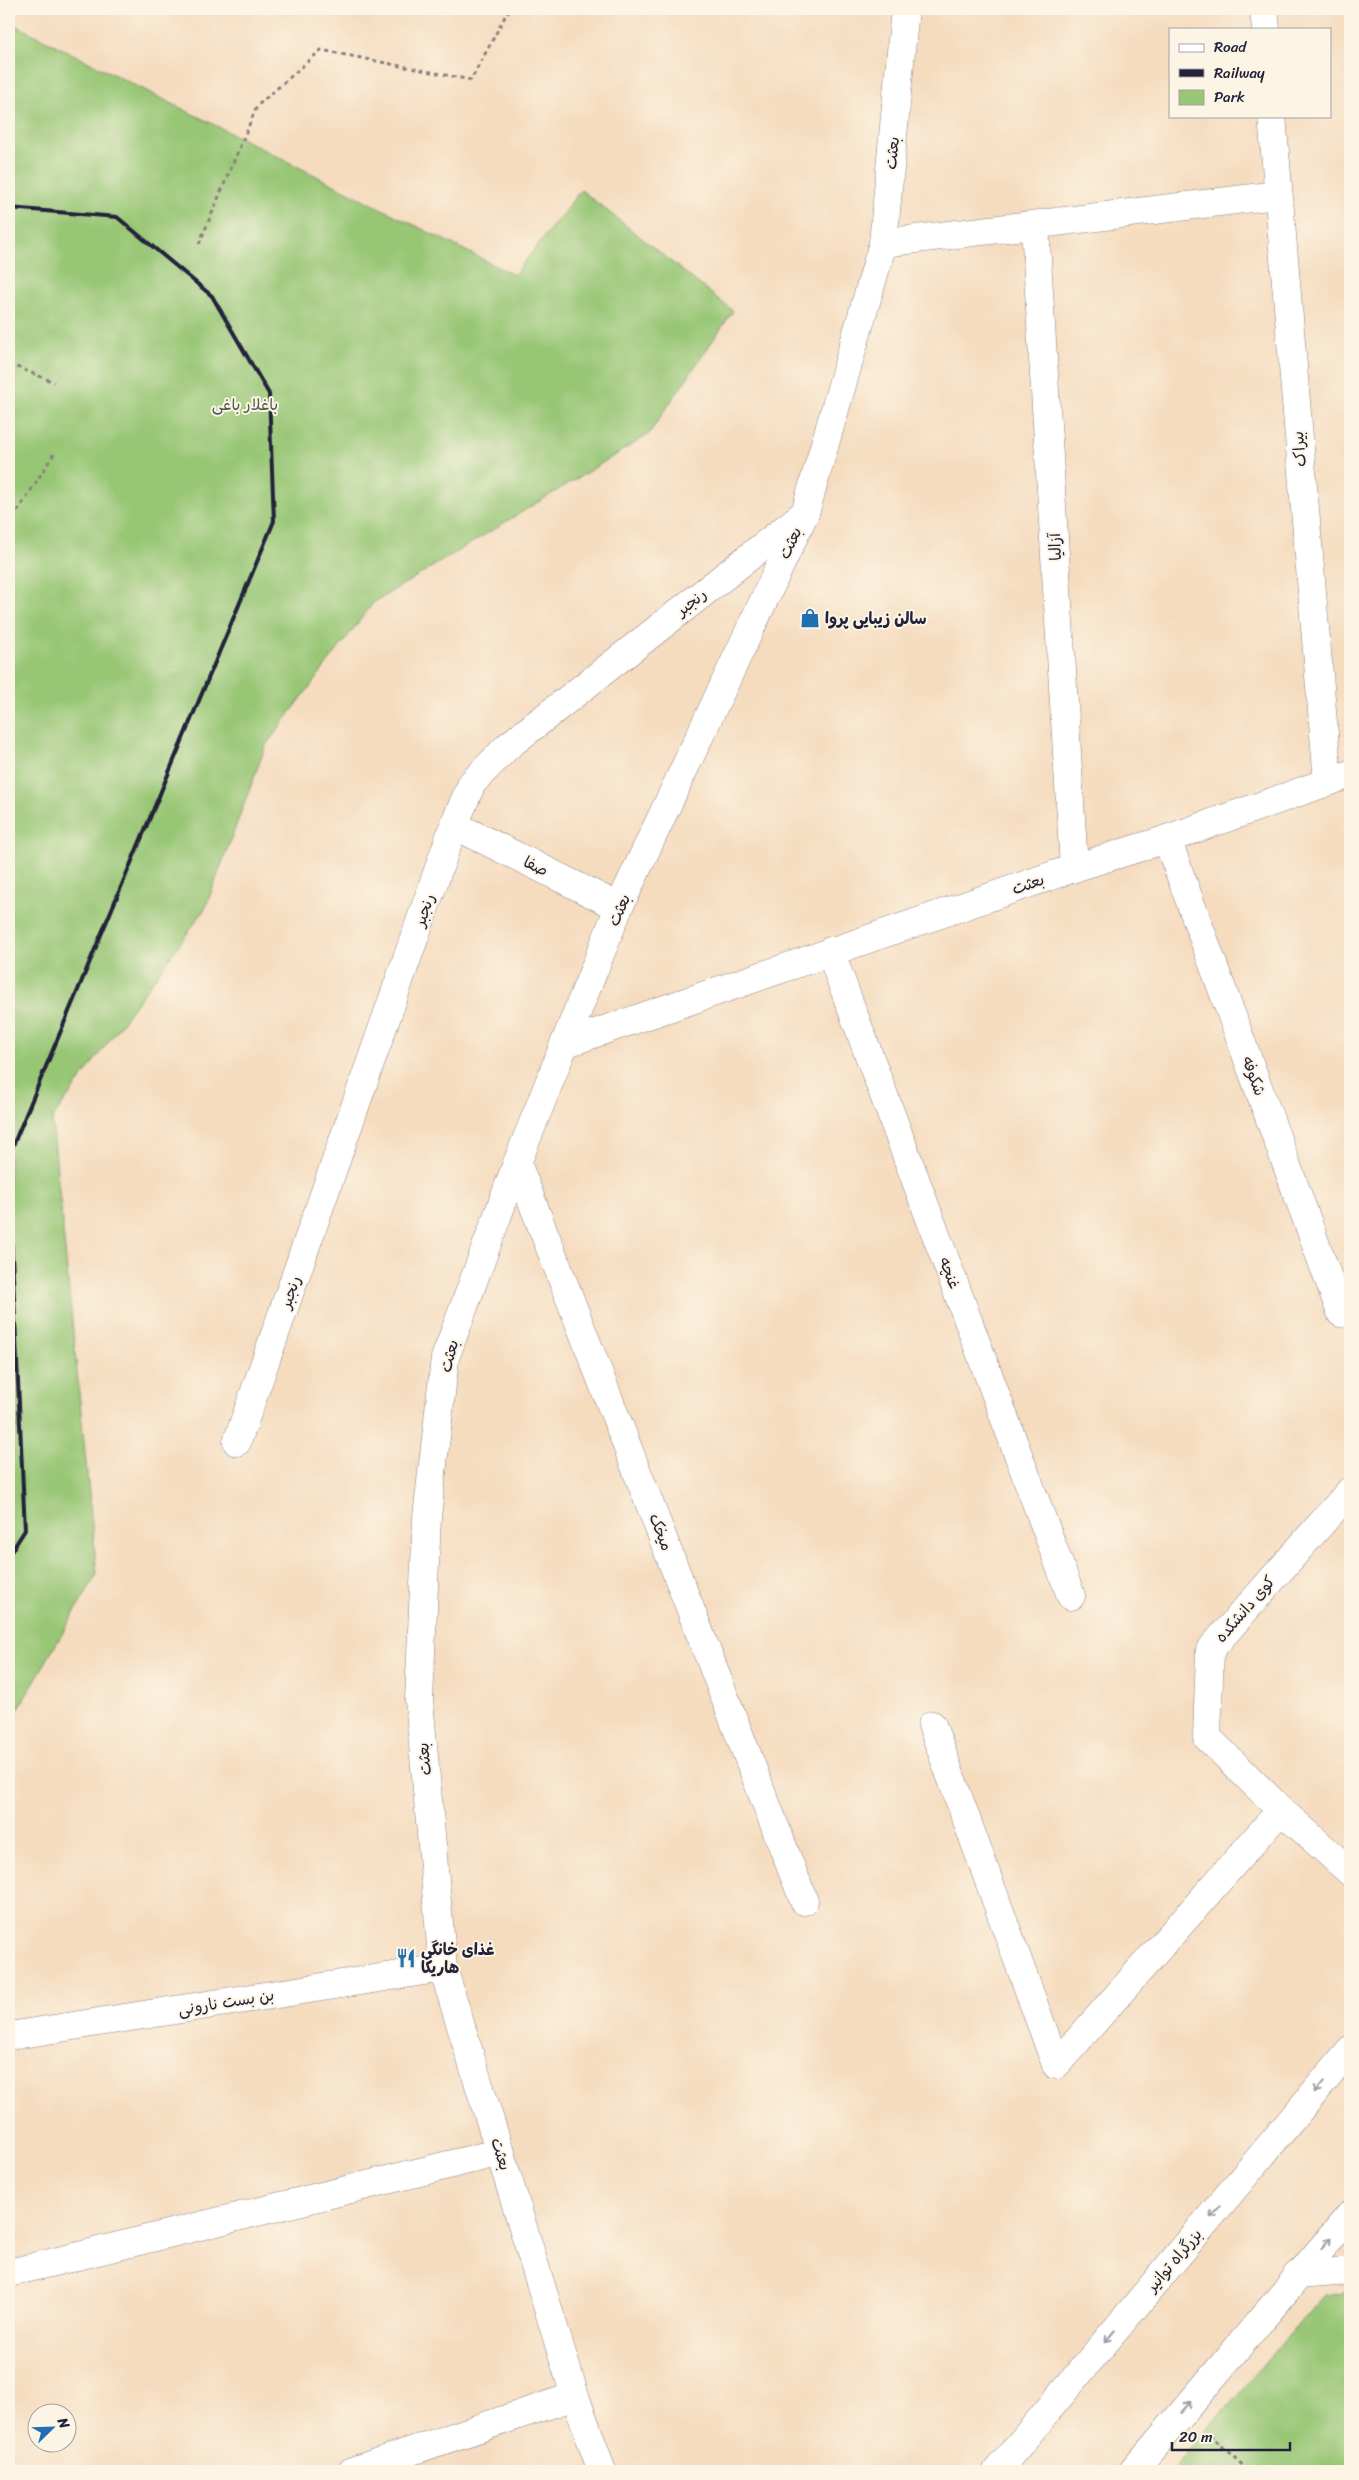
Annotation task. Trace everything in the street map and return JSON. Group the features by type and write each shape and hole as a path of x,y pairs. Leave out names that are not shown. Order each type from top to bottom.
{"main road":[{"name":"بعثت","path":"602,2471 575,2396 443,1968 419,1700 427,1517 445,1358 517,1163 619,907 804,513 883,243 905,9"},
{"path":"1264,9 1266,28"},
{"name":"بیراک","path":"1272,118 1278,195 1339,778"},
{"path":"883,243 1036,226 1278,195"},
{"name":"آزالیا","path":"1036,226 1074,868"},
{"name":"رنجبر","path":"237,1442 454,826 472,783 507,747 804,513"},
{"name":"بعثت","path":"564,1044 1074,868 1167,839 1339,778"},
{"name":"صفا","path":"454,826 619,907"},
{"name":"شکوفه","path":"1167,839 1341,1313"},
{"name":"غنچه","path":"830,951 1071,1596"},
{"name":"میخک","path":"517,1163 804,1901"},
{"name":"کوی دانشکده","path":"1350,1491 1210,1650 1207,1737 1280,1810 1350,1872"},
{"path":"932,1725 1056,2065 1280,1810"},
{"name":"بن بست نارونی","path":"9,2036 443,1968"},
{"name":"بزرگراه توانیر","path":"997,2471 1350,2050"},
{"path":"9,2273 500,2152"},
{"path":"1132,2471 1350,2215"},
{"path":"1297,2275 1350,2271"},
{"path":"352,2471 575,2396"}],"path":[{"path":"199,244 257,106 321,50 471,80 510,9"},
{"path":"9,364 54,382"},
{"path":"9,525 55,452"},
{"path":"1184,2410 1249,2471"}],"green space":[{"name":"باغلار باغی","path":"9,22 514,275 581,190 733,311 648,435 373,603 266,745 205,909 52,1119 97,1574 9,1725"},
{"path":"1350,2291 1350,2471 1171,2471 1324,2295"}],"railway":[{"path":"9,208 117,217 212,296 269,394 274,521 9,1155"},
{"path":"9,1192 25,1530 9,1555"}],"place":[{"name":"سالن زيبايى پروا","path":"810,618"},
{"name":"غذای خانگی هاریکا","path":"406,1958"}]}
